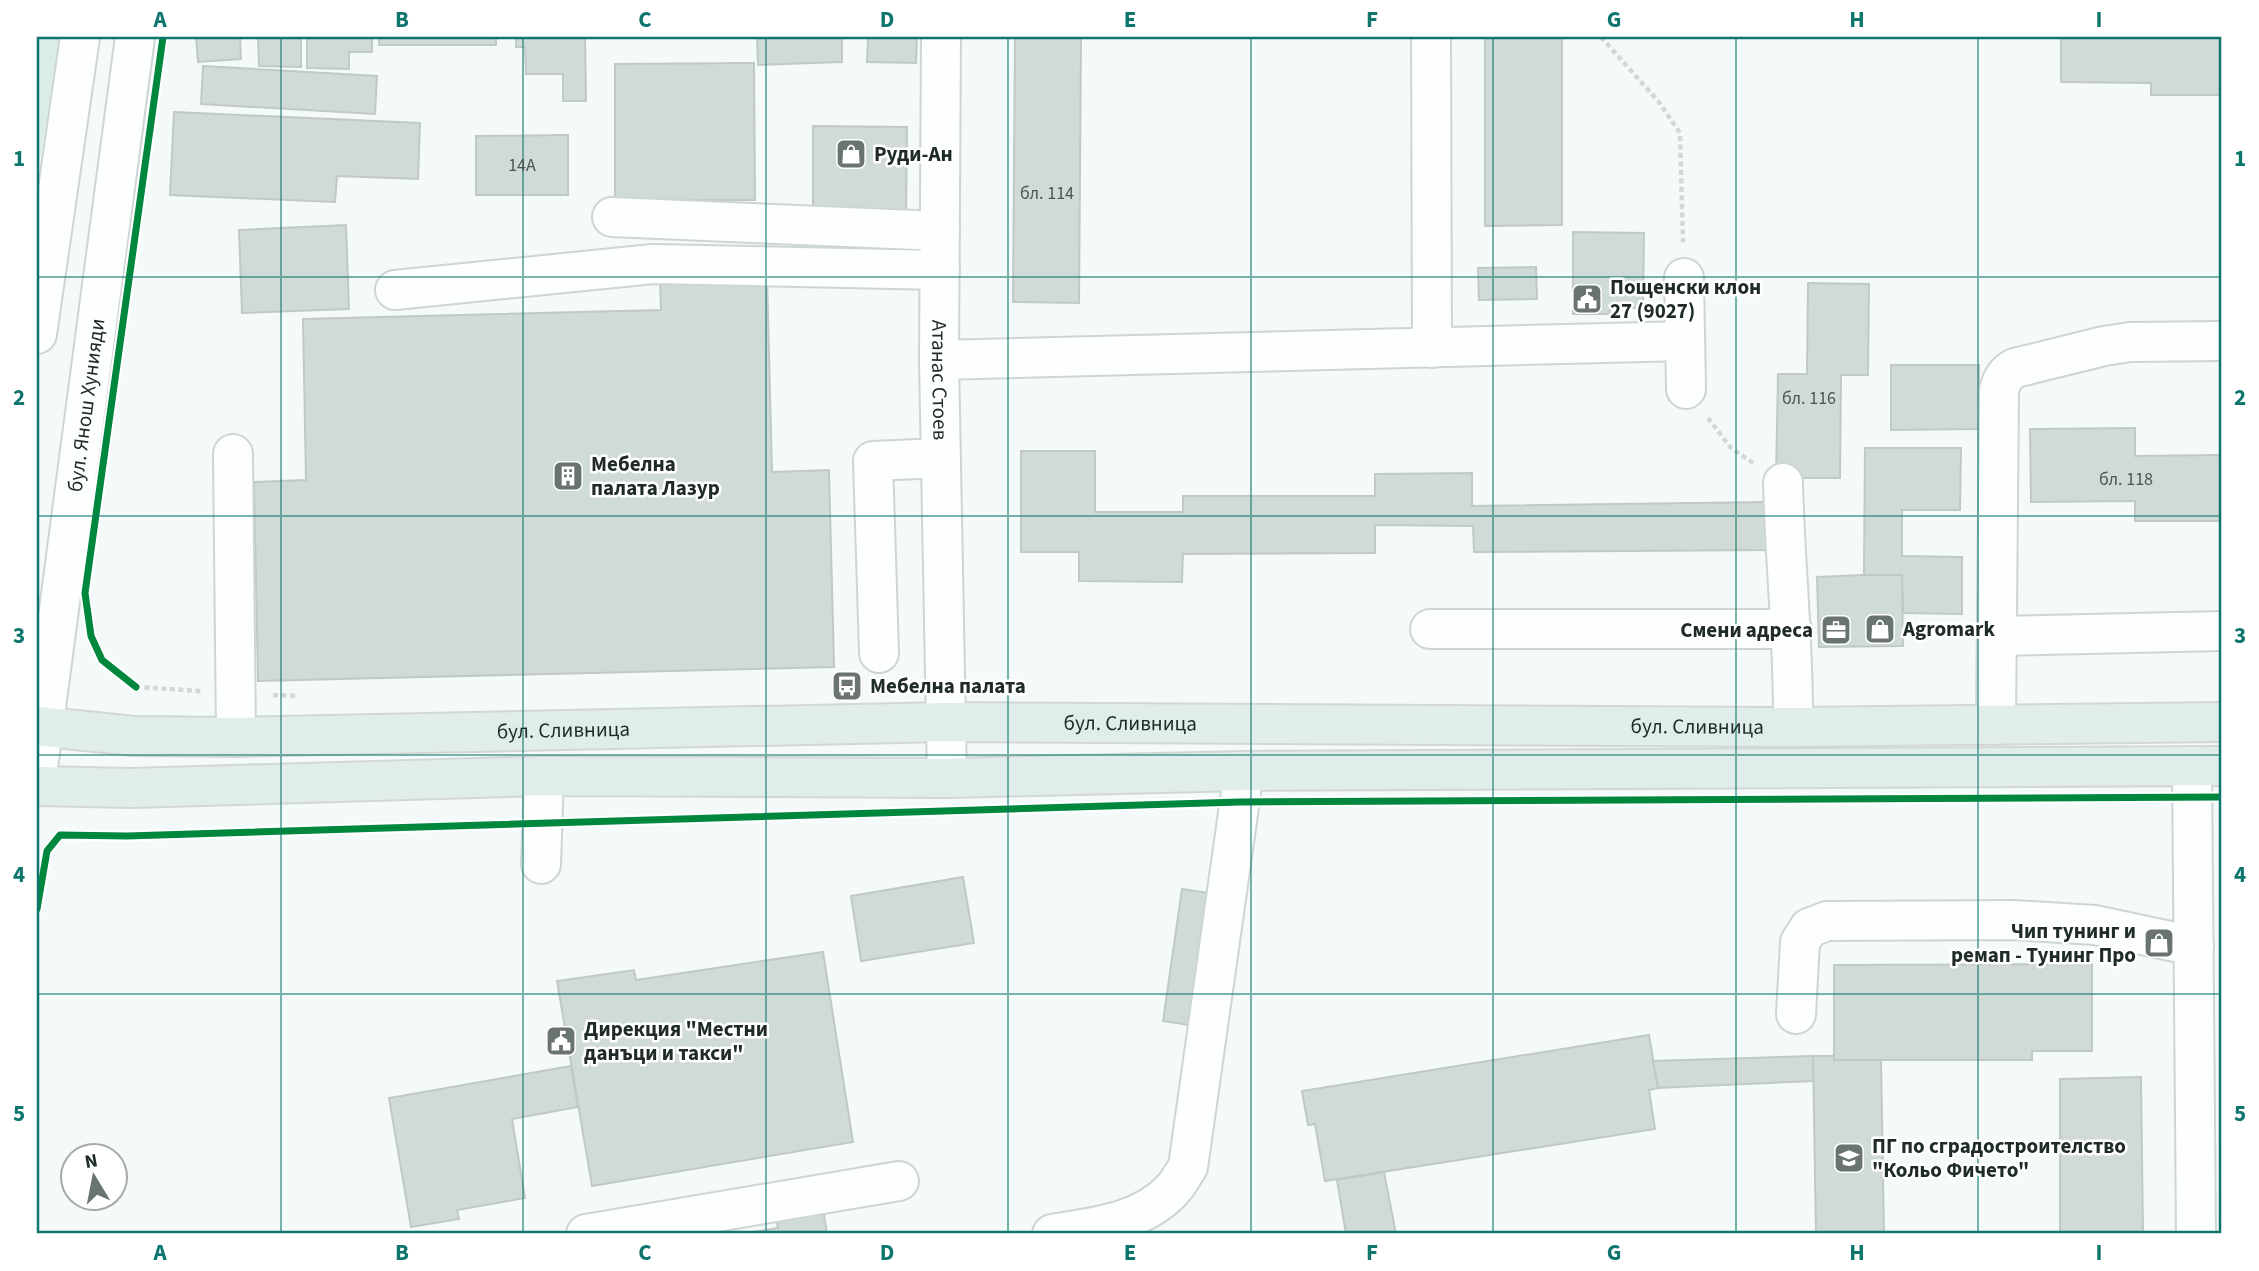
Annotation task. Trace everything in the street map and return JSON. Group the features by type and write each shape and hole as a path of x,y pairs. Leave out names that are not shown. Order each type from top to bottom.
{"main road":[{"name":"бул. Сливница","path":"39,726 134,736 236,737 946,722 1793,727 2222,722"},
{"name":"бул. Сливница","path":"37,786 131,788 544,776 947,778 1244,771 2207,766"}],"street":[{"path":"37,334 80,37"},
{"name":"бул. Янош Хунияди","path":"37,775 39,726 135,37"},
{"name":"Атанас Стоев","path":"941,37 939,360 947,778"},
{"path":"1431,37 1432,348"},
{"path":"612,217 940,231"},
{"path":"395,290 653,264 940,270"},
{"path":"1684,278 1686,389"},
{"path":"939,360 1685,341"},
{"path":"1996,725 1999,391 2008,372 2034,363 2117,344 2222,341"},
{"path":"233,454 236,737"},
{"path":"879,653 873,461 941,458"},
{"path":"1783,483 1785,558 1792,629 1793,727"},
{"path":"1430,629 1792,629"},
{"path":"1997,636 2222,631"},
{"path":"2196,1234 2194,946 2207,766"},
{"path":"1052,1234 1102,1226 1144,1212 1172,1190 1188,1167 1244,771"},
{"path":"541,864 544,776"},
{"path":"1796,1014 1800,942 1809,928 1827,921 2013,920 2095,925 2194,946"},
{"path":"586,1234 899,1181"}],"path":[{"path":"1601,37 1659,102 1680,133 1684,278"},
{"path":"1686,389 1731,448 1783,483"},
{"path":"127,680 135,687"}],"shaded area":[{"path":"37,37 60,37 37,179"}],"building":[{"path":"196,37 240,37 241,59 198,62"},
{"path":"258,37 301,37 301,67 259,66"},
{"path":"307,37 372,37 372,52 349,52 349,69 307,68"},
{"path":"379,37 496,37 496,45 379,45"},
{"path":"516,37 585,37 586,101 563,101 563,74 526,74 525,47 516,47"},
{"path":"757,37 842,37 842,62 758,65"},
{"path":"868,37 917,37 916,63 867,62"},
{"path":"1015,37 1081,37 1079,303 1013,302"},
{"path":"1485,37 1562,37 1562,225 1485,226"},
{"path":"2061,37 2222,37 2222,95 2151,95 2151,83 2061,82"},
{"path":"754,63 755,200 615,200 615,64"},
{"path":"203,66 377,76 375,114 201,104"},
{"path":"174,112 420,123 418,179 337,176 335,202 170,195"},
{"path":"813,126 907,127 906,217 813,216"},
{"path":"568,135 568,195 476,195 476,136"},
{"path":"346,225 349,309 242,313 239,230"},
{"path":"1573,232 1644,233 1643,308 1610,308 1610,314 1573,314"},
{"path":"1536,267 1537,299 1479,300 1478,268"},
{"name":"Мебелна палата Лазур","path":"767,277 772,472 829,470 834,667 258,681 254,482 306,480 303,319 661,310 660,279"},
{"path":"1808,283 1869,284 1868,375 1841,375 1840,478 1776,478 1778,374 1807,374"},
{"path":"1891,365 1979,365 1979,429 1891,430"},
{"path":"2135,428 2135,456 2222,455 2222,521 2135,521 2135,501 2031,502 2030,429"},
{"path":"1865,448 1961,448 1960,510 1902,510 1902,556 1962,557 1962,614 1903,613 1902,575 1864,575"},
{"path":"1021,451 1095,451 1095,512 1183,512 1183,496 1375,496 1375,474 1472,473 1472,506 1768,502 1769,550 1474,552 1473,526 1375,525 1375,553 1183,554 1182,582 1079,581 1079,552 1021,552"},
{"path":"1902,575 1903,646 1819,647 1817,577"},
{"path":"963,877 974,943 861,961 851,896"},
{"path":"1182,889 1216,894 1196,1026 1163,1021"},
{"path":"823,952 853,1142 592,1186 557,981 634,970 636,980"},
{"path":"2092,964 2092,1051 2032,1051 2032,1060 1834,1060 1834,965"},
{"path":"1649,1035 1658,1088 1649,1090 1655,1129 1325,1181 1315,1124 1308,1125 1302,1091"},
{"path":"1813,1056 1814,1081 1658,1088 1653,1061"},
{"name":"ПГ по сградостроителство \"Кольо Фичето\"","path":"1813,1056 1834,1056 1834,1060 1881,1060 1884,1234 1816,1234"},
{"path":"571,1066 578,1107 512,1119 525,1198 457,1210 459,1219 411,1227 389,1098"},
{"path":"2141,1077 2143,1234 2060,1234 2060,1079"},
{"path":"1384,1172 1396,1234 1346,1234 1337,1180"},
{"path":"822,1203 827,1234 740,1234 778,1228 774,1210"}],"cycle path":[{"path":"136,687 102,660 91,636 85,593 163,37"},
{"path":"37,909 47,851 60,835 127,836 1240,802 2222,797"}],"place":[{"name":"Руди-Ан","path":"851,154"},
{"name":"Пощенски клон 27 (9027)","path":"1587,299"},
{"name":"Мебелна палата Лазур","path":"568,476"},
{"name":"Agromark","path":"1880,629"},
{"name":"Смени адреса","path":"1836,630"},
{"name":"Мебелна палата","path":"847,686"},
{"name":"Чип тунинг и ремап - Тунинг Про","path":"2159,943"},
{"name":"Дирекция \"Местни данъци и такси\"","path":"561,1041"},
{"name":"ПГ по сградостроителство \"Кольо Фичето\"","path":"1849,1158"}]}
